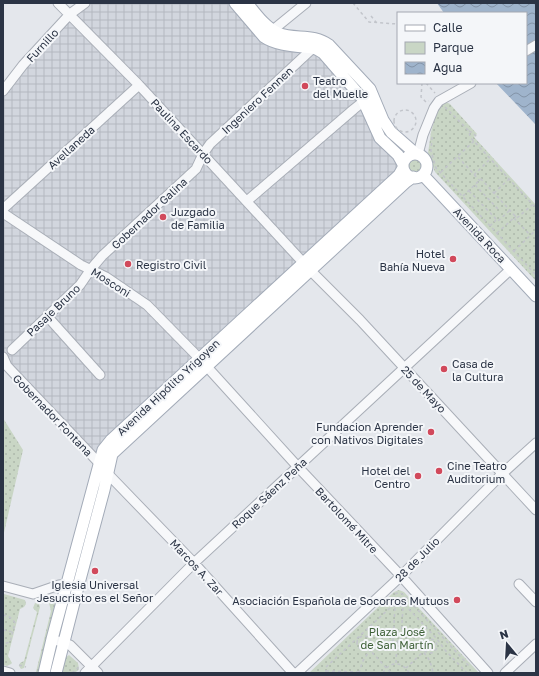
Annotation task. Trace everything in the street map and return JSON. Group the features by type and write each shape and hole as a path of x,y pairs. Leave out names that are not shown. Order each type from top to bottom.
{"main road":[{"path":"235,3 264,38 276,43 313,48"},
{"path":"247,3 268,27 278,33 323,40 329,45 370,89 383,120 391,132 417,154 422,156 426,162 426,169 418,176"},
{"name":"Avenida Roca","path":"313,48 323,53 362,98 380,138 398,156 406,174 418,176 536,296"},
{"path":"403,166 404,161 409,155 417,154"},
{"name":"Avenida Hipólito Yrigoyen","path":"56,673 64,642 73,586 102,451 111,440 203,362 307,266 399,175 403,166"},
{"name":"Avenida Hipólito Yrigoyen","path":"307,266 406,182 418,176"},
{"name":"Avenida Hipólito Yrigoyen","path":"44,673 52,639 73,586 108,474 112,454 203,362"}],"street":[{"name":"Paulina Escardo","path":"58,3 139,85 307,266"},
{"name":"Furnillo","path":"3,91 23,64 70,14 85,3"},
{"path":"264,38 306,3"},
{"path":"527,50 536,45"},
{"name":"Ingeniero Fennen","path":"203,154 210,144 313,48"},
{"path":"417,154 431,115 441,97 469,84"},
{"name":"Avellaneda","path":"3,209 139,85"},
{"path":"247,201 364,101"},
{"name":"Gobernador Galina","path":"91,269 102,256 196,169 203,154"},
{"name":"Mosconi","path":"3,213 81,265 106,277 147,305 203,362"},
{"name":"25 de Mayo","path":"307,266 360,320 536,510"},
{"name":"Pasaje Bruno","path":"12,350 80,285 91,269"},
{"name":"Roque Sáenz Peña","path":"85,673 95,670 194,563 511,269"},
{"path":"47,316 100,375"},
{"name":"Gobernador Fontana","path":"3,357 5,366 99,463"},
{"name":"Bartolomé Mitre","path":"203,362 488,673"},
{"name":"28 de Julio","path":"297,673 400,576 503,473 536,443"},
{"name":"Marcos A. Zar","path":"99,463 194,563 293,673"},
{"path":"519,584 536,602"},
{"path":"3,586 33,594 59,586 73,586"},
{"path":"52,639 70,645 95,670"},
{"path":"505,673 536,644"},
{"path":"3,671 10,673"}],"path":[{"path":"353,3 369,22 397,24"},
{"path":"371,16 376,23"},
{"path":"318,87 346,89 338,81"},
{"path":"320,84 343,86"},
{"path":"422,84 421,98 426,102 432,99"},
{"path":"427,84 441,97"},
{"path":"441,109 444,105 469,131 477,137"},
{"path":"402,111 409,111 412,113 415,121 414,127 406,132 398,130 394,124 396,115 402,111"},
{"path":"469,131 470,137 536,208"},
{"path":"433,133 431,151 436,168 536,275"},
{"path":"441,172 474,141"},
{"path":"457,157 480,181 482,179 530,235"},
{"path":"474,175 490,159"},
{"path":"494,193 509,179"},
{"path":"463,196 480,181"},
{"path":"475,185 498,209"},
{"path":"469,191 496,220"},
{"path":"497,233 533,204"},
{"path":"490,226 510,210"},
{"path":"514,251 536,230"},
{"path":"399,593 399,606"},
{"path":"394,594 399,593 405,596 471,668"},
{"path":"433,673 432,666 423,652 409,643 401,641 380,644 367,654 359,673 326,672 326,667 392,606 406,606 467,673"},
{"path":"393,641 395,606"},
{"path":"401,641 403,606"},
{"path":"3,615 9,616 15,623 10,642 3,644"},
{"path":"3,630 13,632"},
{"path":"435,641 441,635"},
{"path":"358,637 365,636 368,638 370,644 368,648"},
{"path":"358,637 358,647 364,649 368,648 391,673"},
{"path":"425,650 424,644 426,641 429,639 435,641"},
{"path":"396,664 397,641"},
{"path":"425,650 427,652 431,652 435,650 437,645 435,641"},
{"path":"406,668 425,650"},
{"path":"383,673 386,668 392,664 403,666 409,673"},
{"path":"19,665 26,667"},
{"path":"72,673 78,668 77,665"}],"shaded area":[{"path":"86,3 235,3 323,53 403,164 99,463 3,357 3,91"}],"green space":[{"path":"446,102 450,104 477,134 474,137 536,205 536,281 435,172 428,153 431,132 437,112"},
{"path":"415,159 420,161 422,166 420,171 415,173 410,171 408,166 410,161"},
{"path":"3,418 23,450 3,537"},
{"name":"Plaza José de San Martín","path":"399,590 404,592 479,673 309,673 394,592"},
{"path":"4,594 25,600 26,604 20,609 8,656 12,663 7,666 3,665"},
{"path":"56,595 59,596 40,673 32,673 36,672 51,611 47,600"},
{"path":"35,603 39,604 40,607 24,668 21,669 19,666 20,663 24,661 37,612 33,608"},
{"path":"69,655 78,663 79,669 75,673 61,673 64,660"}],"water":[{"path":"437,3 536,3 536,125 497,84 527,84 527,12 443,12"}],"place":[{"name":"Teatro del Muelle","path":"305,86"},
{"name":"Juzgado de Familia","path":"163,217"},
{"name":"Hotel Bahía Nueva","path":"453,259"},
{"name":"Registro Civil","path":"128,264"},
{"name":"Casa de la Cultura","path":"444,369"},
{"name":"Fundacion Aprender con Nativos Digitales","path":"431,432"},
{"name":"Cine Teatro Auditorium","path":"439,471"},
{"name":"Hotel del Centro","path":"418,476"},
{"name":"Iglesia Universal Jesucristo es el Señor","path":"95,571"},
{"name":"Asociación Española de Socorros Mutuos","path":"457,600"}]}
